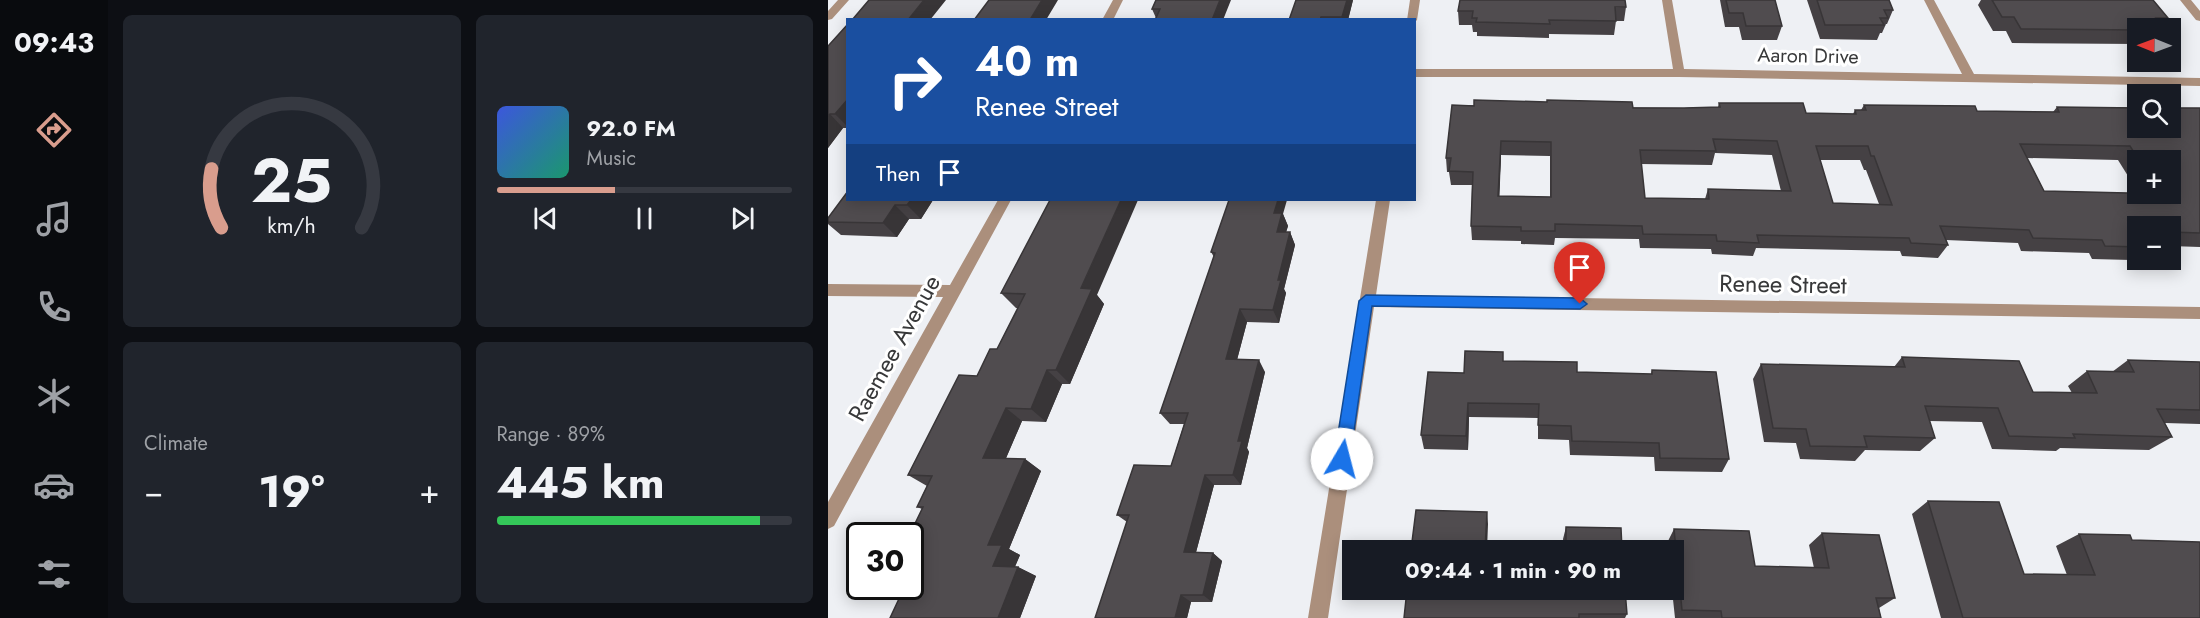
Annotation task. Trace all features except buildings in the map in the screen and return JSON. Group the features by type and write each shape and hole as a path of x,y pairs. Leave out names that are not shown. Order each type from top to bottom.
{"street":[{"path":"828,17 844,0"},
{"path":"1108,18 1118,0"},
{"path":"1412,18 1415,0"},
{"path":"1667,0 1679,74"},
{"path":"1929,0 1970,78"},
{"path":"2185,0 2200,18"},
{"name":"Aaron Drive","path":"1416,73 1679,74 2200,82"},
{"name":"Raemee Avenue","path":"828,520 1003,201"},
{"path":"1318,618 1383,201"},
{"path":"828,290 952,291"},
{"name":"Renee Street","path":"1366,301 2200,313"}],"route":[{"path":"1342,459 1366,301 1580,304"}]}
